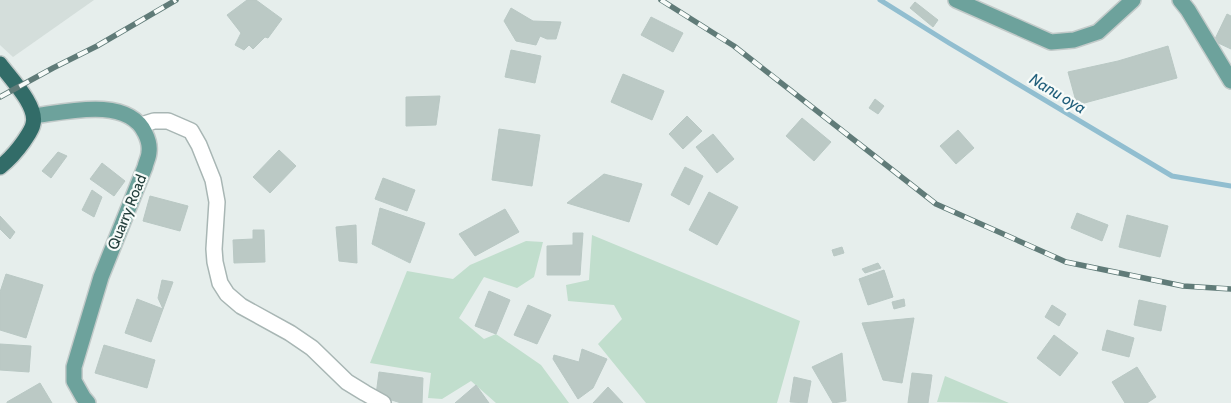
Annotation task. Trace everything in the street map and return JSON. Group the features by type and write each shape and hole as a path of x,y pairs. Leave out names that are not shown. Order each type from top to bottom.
{"highway":[{"path":"0,64 28,100 34,116 33,124 26,139 0,168"}],"main road":[{"path":"956,0 1051,42 1074,40 1098,32 1133,0"},
{"path":"1180,0 1231,81"},
{"path":"34,116 76,110 100,109 129,116 141,125"},
{"name":"Quarry Road","path":"88,403 74,381 74,367 101,277 145,167 149,143 141,125"}],"street":[{"path":"141,125 154,121 168,120 191,131 199,144 213,180 217,202 215,262 220,283 227,294 241,306 290,332 312,348 347,382 384,403"}],"shaded area":[{"path":"0,0 94,0 13,57 0,45"}],"green space":[{"path":"592,235 800,321 777,403 646,403 598,344 622,319 614,305 568,301 566,285 589,280"},
{"path":"526,241 543,242 534,277 517,288 484,277 459,318 484,339 496,334 541,365 569,403 496,403 471,381 442,399 428,398 431,373 370,363 407,271 453,279 470,265"},
{"path":"945,376 1009,403 937,402"}],"building":[{"path":"247,0 256,0 282,19 268,38 265,37 253,49 249,45 244,50 235,45 241,33 227,15"},
{"path":"915,2 938,20 933,27 910,8"},
{"path":"511,8 533,21 561,22 556,39 547,39 540,36 536,45 516,41 504,21"},
{"path":"1227,14 1231,16 1231,49 1214,41"},
{"path":"651,17 683,33 673,52 641,35"},
{"path":"1168,46 1177,78 1077,105 1068,72 1118,61"},
{"path":"511,50 541,56 535,83 505,77"},
{"path":"623,74 664,91 652,120 611,102"},
{"path":"440,96 436,125 406,126 406,97"},
{"path":"875,99 884,106 878,114 869,108"},
{"path":"687,116 702,131 683,149 669,134"},
{"path":"802,118 831,142 814,161 786,136"},
{"path":"499,129 540,135 532,186 492,180"},
{"path":"958,130 974,148 956,164 940,146"},
{"path":"713,134 734,159 717,173 696,147"},
{"path":"279,150 296,166 270,193 253,177"},
{"path":"58,152 67,156 51,178 42,171"},
{"path":"102,163 125,181 114,196 90,179"},
{"path":"685,167 703,176 689,205 671,195"},
{"path":"604,174 642,184 629,222 567,203"},
{"path":"383,178 415,190 407,211 375,199"},
{"path":"92,190 102,197 94,217 82,210"},
{"path":"709,192 738,207 717,245 689,230"},
{"path":"150,196 188,206 180,231 143,221"},
{"path":"380,208 425,223 410,263 372,244"},
{"path":"505,209 519,232 475,256 459,234"},
{"path":"1077,213 1108,225 1102,241 1071,228"},
{"path":"1127,215 1168,226 1160,257 1119,247"},
{"path":"0,216 15,232 10,239 0,229"},
{"path":"356,225 357,263 339,261 336,227"},
{"path":"253,230 264,230 265,262 234,263 233,240 253,239"},
{"path":"573,233 583,233 580,275 547,275 547,246 573,245"},
{"path":"842,247 844,253 834,256 832,250"},
{"path":"878,263 881,268 865,273 862,269"},
{"path":"884,270 893,297 868,305 859,279"},
{"path":"6,274 43,285 26,338 0,330 0,292"},
{"path":"162,280 173,282 163,309 158,298"},
{"path":"489,291 510,300 496,334 475,326"},
{"path":"137,299 163,309 151,342 125,333"},
{"path":"904,299 905,306 894,309 892,302"},
{"path":"1139,300 1166,306 1161,331 1134,325"},
{"path":"528,305 551,315 537,344 514,335"},
{"path":"1052,305 1066,314 1059,326 1045,317"},
{"path":"914,318 902,383 883,380 862,323"},
{"path":"1107,330 1134,338 1129,357 1102,350"},
{"path":"1054,335 1078,353 1060,376 1037,358"},
{"path":"0,344 31,346 29,372 0,370"},
{"path":"104,345 155,360 147,388 95,373"},
{"path":"582,349 607,359 593,388 578,399 553,359 554,355 579,362"},
{"path":"842,353 846,401 833,403 812,367"},
{"path":"1137,367 1156,397 1147,403 1125,403 1112,382"},
{"path":"379,372 423,378 422,403 401,403 376,395"},
{"path":"912,373 932,375 928,403 908,403"},
{"path":"794,377 811,381 807,403 790,402"},
{"path":"40,383 52,403 7,403 7,402"},
{"path":"476,385 489,403 455,403"},
{"path":"608,387 623,403 593,403"}],"waterway":[{"name":"Nanu oya","path":"880,0 1172,176 1231,186"}],"railway":[{"path":"0,97 97,46 176,0"},
{"path":"661,0 734,46 936,204 1066,262 1183,286 1231,289"}]}
